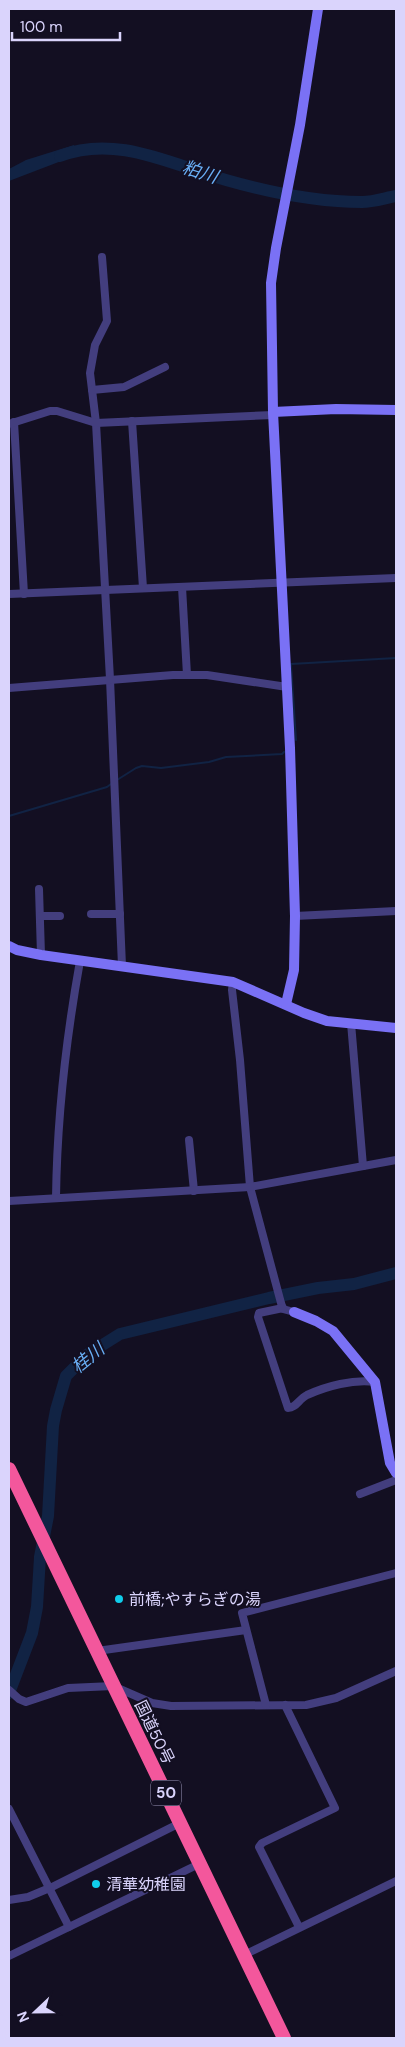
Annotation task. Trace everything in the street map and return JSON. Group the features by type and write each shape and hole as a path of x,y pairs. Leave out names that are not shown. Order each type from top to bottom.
{"highway":[{"name":"国道50号","path":"9,1468 284,2038"}],"street":[{"path":"286,1004 294,970 295,916 287,687 273,413 271,283 318,9"},
{"path":"102,256 107,321 97,337 92,352 90,373 96,423 110,679 122,966"},
{"path":"92,390 124,386 166,367"},
{"path":"24,594 11,423 50,411 58,411 96,423 336,409 396,410"},
{"path":"132,421 143,588"},
{"path":"9,594 396,578"},
{"path":"182,587 187,675"},
{"path":"9,688 110,679 187,675 207,675 287,687"},
{"path":"39,889 41,955"},
{"path":"295,916 396,911"},
{"path":"91,914 120,914"},
{"path":"40,916 60,916"},
{"path":"9,946 17,950 41,955 233,982 327,1021 396,1028"},
{"path":"56,1198 69,1019 80,961"},
{"path":"233,982 232,990 241,1070 250,1187 282,1305 333,1330 376,1382 390,1463 396,1473"},
{"path":"351,1023 362,1166"},
{"path":"189,1140 194,1191"},
{"path":"9,1201 250,1187 396,1160"},
{"path":"282,1305 259,1313 258,1317 288,1408 294,1406 306,1396 327,1388 350,1383 376,1382"},
{"path":"360,1494 396,1480"},
{"path":"266,1705 242,1614 396,1573"},
{"path":"96,1651 246,1630"},
{"path":"11,1691 18,1699 26,1702 68,1688 113,1686 152,1703 170,1706 306,1704 336,1698 396,1672"},
{"path":"285,1705 335,1808 262,1843 259,1847 299,1927"},
{"path":"9,1809 68,1927"},
{"path":"9,1900 28,1897 50,1888 180,1823"},
{"path":"9,1956 199,1864"},
{"path":"244,1955 396,1881"}],"water":[{"path":"74,145 77,155 9,181 9,169 26,160"}],"waterway":[{"name":"粕川","path":"60,156 81,150 102,148 123,150 144,154 206,174 276,192 346,202 375,201 396,196"},
{"path":"296,740 291,664 396,658"},
{"path":"117,780 142,766 161,768 209,762 226,757 282,754 284,752"},
{"path":"9,816 107,787 111,784"},
{"name":"桂川","path":"9,1693 32,1633 37,1607 40,1557 48,1516 53,1426 66,1376 88,1354 120,1334 269,1298 318,1288 354,1284 396,1273"}],"place":[{"name":"前橋;やすらぎの湯","path":"119,1599"},
{"name":"清華幼稚園","path":"96,1884"}]}
